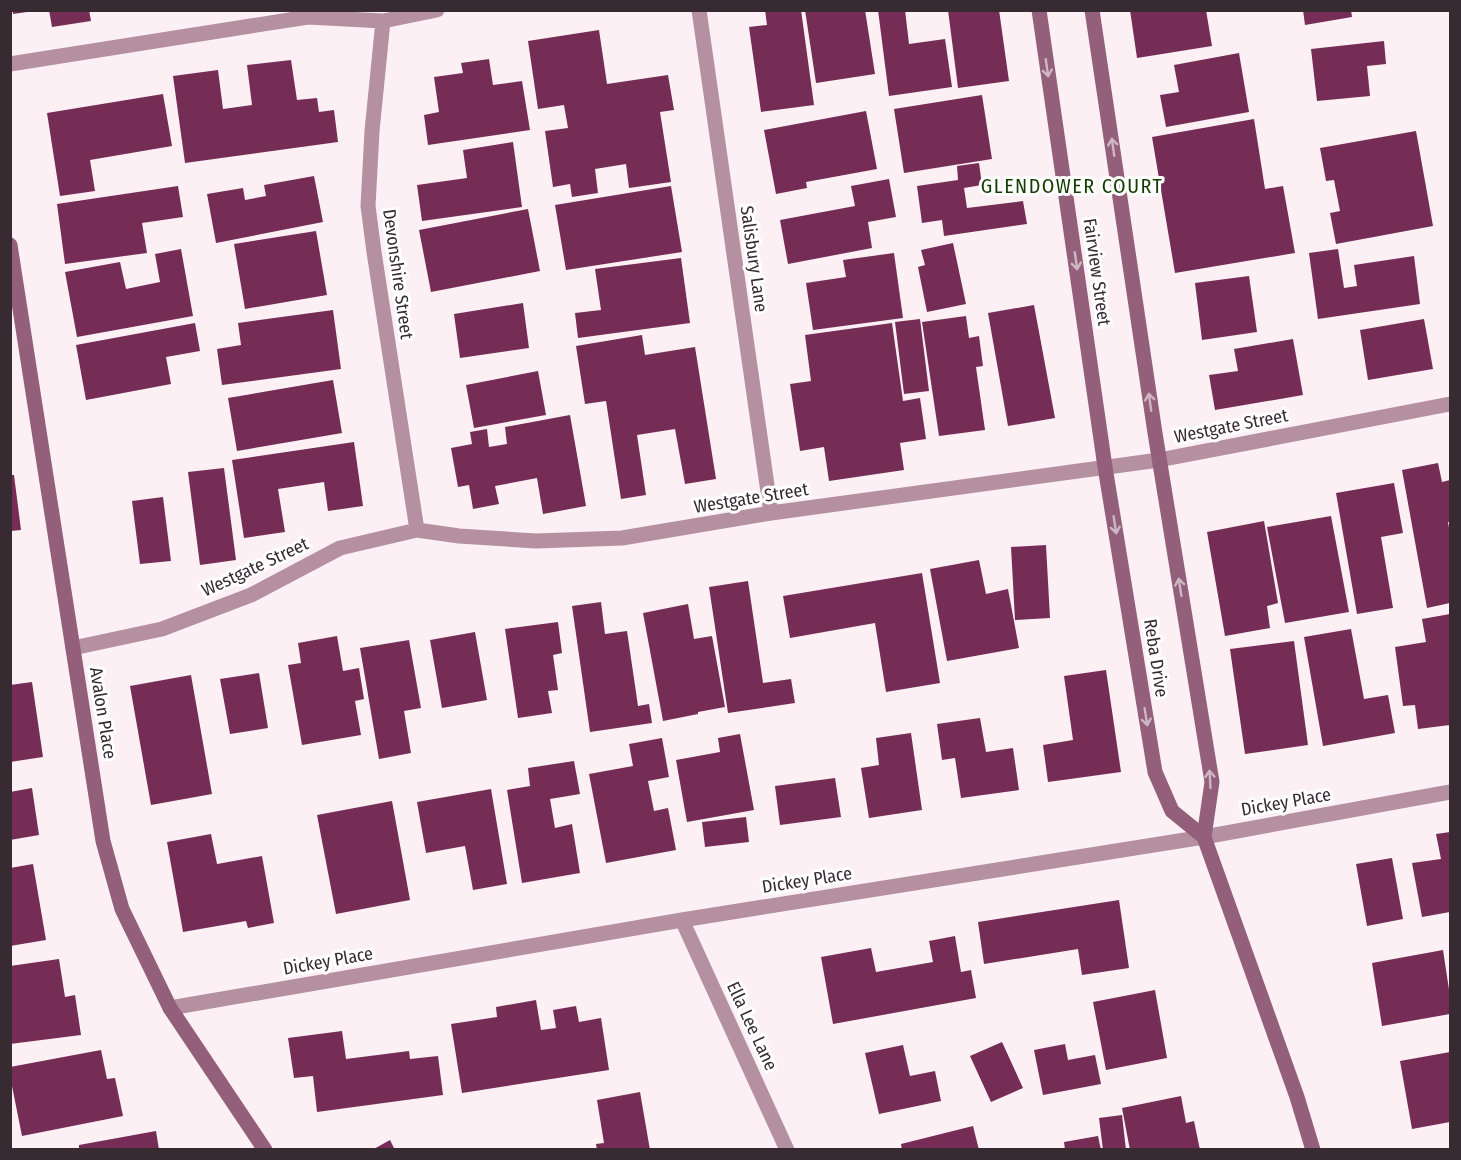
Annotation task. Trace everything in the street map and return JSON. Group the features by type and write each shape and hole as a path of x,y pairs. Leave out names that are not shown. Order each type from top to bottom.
{"street":[{"path":"10,64 308,17 383,21 437,10"},
{"name":"Salisbury Lane","path":"699,10 771,513"},
{"name":"Fairview Street","path":"1039,10 1105,467"},
{"name":"Fairview Street","path":"1092,10 1159,460"},
{"name":"Devonshire Street","path":"383,21 372,131 368,206 417,530"},
{"name":"Avalon Place","path":"10,245 103,841 122,909 170,1008 265,1149"},
{"name":"Westgate Street","path":"73,648 162,629 251,595 340,548 417,530 459,536 536,541 622,538 771,513 1159,460 1450,404"},
{"name":"Reba Drive","path":"1159,460 1212,782 1204,837 1297,1097 1312,1149"},
{"name":"Reba Drive","path":"1105,467 1155,772 1172,811 1204,837"},
{"name":"Dickey Place","path":"170,1008 682,920 1204,837 1450,792"},
{"name":"Ella Lee Lane","path":"682,920 787,1149"}],"building":[{"path":"13,10 27,10 27,12 13,14"},
{"path":"49,10 89,10 91,21 52,27"},
{"path":"765,10 801,10 814,105 761,112 749,27 767,25"},
{"path":"805,10 865,10 875,74 816,83"},
{"path":"878,10 905,10 909,44 945,39 952,87 889,96"},
{"path":"948,10 999,10 1009,81 958,88"},
{"path":"1130,10 1206,10 1212,46 1137,58"},
{"path":"1303,10 1351,10 1352,17 1305,25"},
{"path":"599,30 607,84 668,75 674,110 660,112 671,182 629,188 626,164 595,169 598,193 572,197 570,184 553,187 545,131 568,128 564,105 538,109 528,41"},
{"path":"1384,41 1386,64 1367,66 1370,96 1317,101 1311,49"},
{"path":"1239,53 1249,112 1166,127 1160,95 1179,92 1174,65"},
{"path":"489,59 493,85 522,81 530,130 428,145 424,115 439,112 434,77 463,73 461,63"},
{"path":"291,60 297,100 317,98 319,112 334,110 338,142 185,163 173,76 218,70 223,109 252,105 247,65"},
{"path":"163,94 172,146 90,160 95,191 60,196 47,113"},
{"path":"982,95 992,159 904,173 894,109"},
{"path":"866,111 877,169 806,182 807,188 776,194 764,130"},
{"path":"1254,119 1265,189 1283,186 1295,253 1175,273 1152,137"},
{"path":"1416,131 1433,226 1336,244 1330,213 1340,211 1334,180 1326,181 1320,148"},
{"path":"513,142 522,207 422,221 417,185 467,178 463,150"},
{"path":"979,163 982,185 964,188 967,208 1023,201 1027,224 944,236 942,220 922,223 917,186 958,180 957,166"},
{"path":"314,176 323,222 216,243 207,194 243,188 245,200 266,196 264,185"},
{"path":"889,179 896,217 868,222 872,248 788,264 780,220 855,206 851,186"},
{"path":"178,186 183,217 142,223 147,253 65,264 57,204"},
{"path":"671,186 682,252 566,270 555,205"},
{"path":"528,209 540,271 431,292 419,230"},
{"path":"316,231 327,295 245,309 234,244"},
{"path":"953,243 966,304 927,312 918,267 925,265 921,250"},
{"path":"181,249 193,316 77,337 65,272 120,262 126,289 160,282 155,254"},
{"path":"1338,249 1344,288 1357,286 1354,265 1414,256 1420,304 1318,319 1309,253"},
{"path":"894,253 903,318 813,330 806,283 846,277 843,260"},
{"path":"681,258 690,323 578,338 575,313 601,310 595,269"},
{"path":"1249,276 1257,332 1202,340 1195,283"},
{"path":"523,303 529,348 460,358 454,314"},
{"path":"1034,305 1055,418 1008,426 988,313"},
{"path":"333,310 341,369 222,385 217,349 241,345 238,323"},
{"path":"966,316 969,338 979,336 983,366 976,367 985,430 939,436 922,322"},
{"path":"920,319 929,391 904,394 895,322"},
{"path":"1424,319 1433,369 1368,380 1360,330"},
{"path":"195,323 200,351 166,357 171,384 86,400 76,345"},
{"path":"892,323 903,401 920,398 926,439 900,443 904,470 829,481 824,447 800,451 790,384 811,381 805,335"},
{"path":"642,335 645,355 695,347 716,479 685,484 675,429 637,435 646,495 621,499 606,401 585,404 576,346"},
{"path":"1293,339 1303,395 1215,410 1209,375 1238,371 1234,349"},
{"path":"538,371 546,415 474,428 466,385"},
{"path":"333,380 342,433 237,451 228,398"},
{"path":"570,415 586,506 543,514 537,478 495,486 499,504 473,509 469,485 458,487 451,448 472,444 470,432 487,429 489,447 507,444 505,427"},
{"path":"354,442 363,506 328,511 324,482 278,489 285,532 244,538 232,460"},
{"path":"1438,463 1442,482 1450,480 1450,522 1448,522 1450,603 1427,608 1402,470"},
{"path":"224,468 236,560 200,565 188,472"},
{"path":"10,475 14,475 21,530 10,531"},
{"path":"1394,483 1403,533 1381,537 1393,608 1357,614 1336,493"},
{"path":"163,497 171,561 140,564 132,501"},
{"path":"1331,516 1349,612 1285,623 1267,527"},
{"path":"1264,521 1278,603 1267,606 1270,628 1225,636 1207,532"},
{"path":"1046,545 1050,618 1015,620 1011,547"},
{"path":"979,560 986,594 1008,589 1019,648 947,661 930,569"},
{"path":"922,573 940,683 886,692 875,623 790,638 783,596"},
{"path":"748,581 763,683 791,679 795,703 728,713 709,587"},
{"path":"601,602 605,634 627,631 638,706 649,704 652,723 590,732 572,606"},
{"path":"688,604 694,639 712,636 725,707 663,721 643,613"},
{"path":"1450,614 1450,725 1418,729 1415,705 1403,706 1395,647 1426,642 1422,619"},
{"path":"558,622 562,653 553,655 558,690 548,691 552,713 518,718 505,629"},
{"path":"1351,629 1364,699 1388,695 1395,733 1323,746 1304,637"},
{"path":"475,632 487,700 442,708 430,640"},
{"path":"337,636 343,671 359,668 364,699 355,701 361,735 302,745 288,665 301,663 298,643"},
{"path":"409,640 421,708 404,711 411,753 379,759 360,648"},
{"path":"1294,641 1308,745 1245,754 1230,649"},
{"path":"1106,670 1121,772 1048,782 1043,745 1073,740 1064,676"},
{"path":"259,673 268,728 230,734 220,679"},
{"path":"191,675 212,794 151,805 130,686"},
{"path":"32,682 43,757 10,762 10,685"},
{"path":"980,718 986,752 1013,748 1019,790 961,798 955,758 942,760 937,724"},
{"path":"911,733 922,810 869,818 861,768 879,765 876,738"},
{"path":"740,734 754,810 687,822 676,760 720,752 718,738"},
{"path":"662,738 669,777 648,781 654,811 668,808 676,850 606,863 589,774 633,766 629,744"},
{"path":"574,761 580,794 550,799 555,828 572,824 580,873 522,883 507,790 530,786 528,768"},
{"path":"835,778 841,817 780,825 775,786"},
{"path":"32,788 39,835 10,840 10,792"},
{"path":"491,789 507,884 473,890 465,846 426,853 417,802"},
{"path":"392,801 410,900 336,914 317,815"},
{"path":"746,817 749,842 705,847 702,822"},
{"path":"1450,832 1450,912 1422,917 1412,863 1441,859 1436,834"},
{"path":"211,834 217,864 262,856 274,923 248,928 246,921 183,932 167,842"},
{"path":"1392,858 1403,919 1367,926 1356,864"},
{"path":"33,864 46,940 10,946 10,868"},
{"path":"1119,900 1129,968 1082,975 1078,949 984,964 978,922"},
{"path":"955,936 961,972 971,970 976,998 833,1024 821,957 871,948 876,972 933,962 929,941"},
{"path":"1443,950 1450,996 1450,1014 1382,1026 1372,963"},
{"path":"59,959 65,997 75,995 81,1035 10,1044 10,966"},
{"path":"1155,990 1167,1058 1106,1070 1093,1002"},
{"path":"536,1000 541,1030 556,1028 553,1010 576,1006 579,1022 601,1018 609,1070 462,1093 451,1024 497,1017 496,1007"},
{"path":"342,1031 346,1059 409,1051 410,1059 438,1056 443,1095 317,1112 313,1076 294,1078 288,1038"},
{"path":"1002,1042 1023,1088 991,1102 970,1056"},
{"path":"1065,1044 1068,1060 1095,1055 1101,1084 1043,1095 1034,1050"},
{"path":"903,1045 910,1076 935,1071 941,1101 879,1114 865,1053"},
{"path":"101,1050 107,1079 115,1078 123,1116 22,1136 10,1067"},
{"path":"1450,1052 1450,1122 1412,1129 1400,1061"},
{"path":"640,1092 650,1150 597,1150 596,1144 604,1143 597,1100"},
{"path":"1181,1096 1186,1123 1194,1121 1200,1150 1130,1150 1122,1108"},
{"path":"1122,1115 1126,1150 1103,1150 1099,1118"},
{"path":"973,1126 979,1150 902,1150 901,1144"},
{"path":"156,1131 159,1150 79,1150 79,1145"},
{"path":"1098,1136 1101,1150 1065,1150 1064,1142"},
{"path":"390,1140 395,1150 372,1150"}],"district":[{"name":"GLENDOWER COURT","path":"1072,186"}]}
